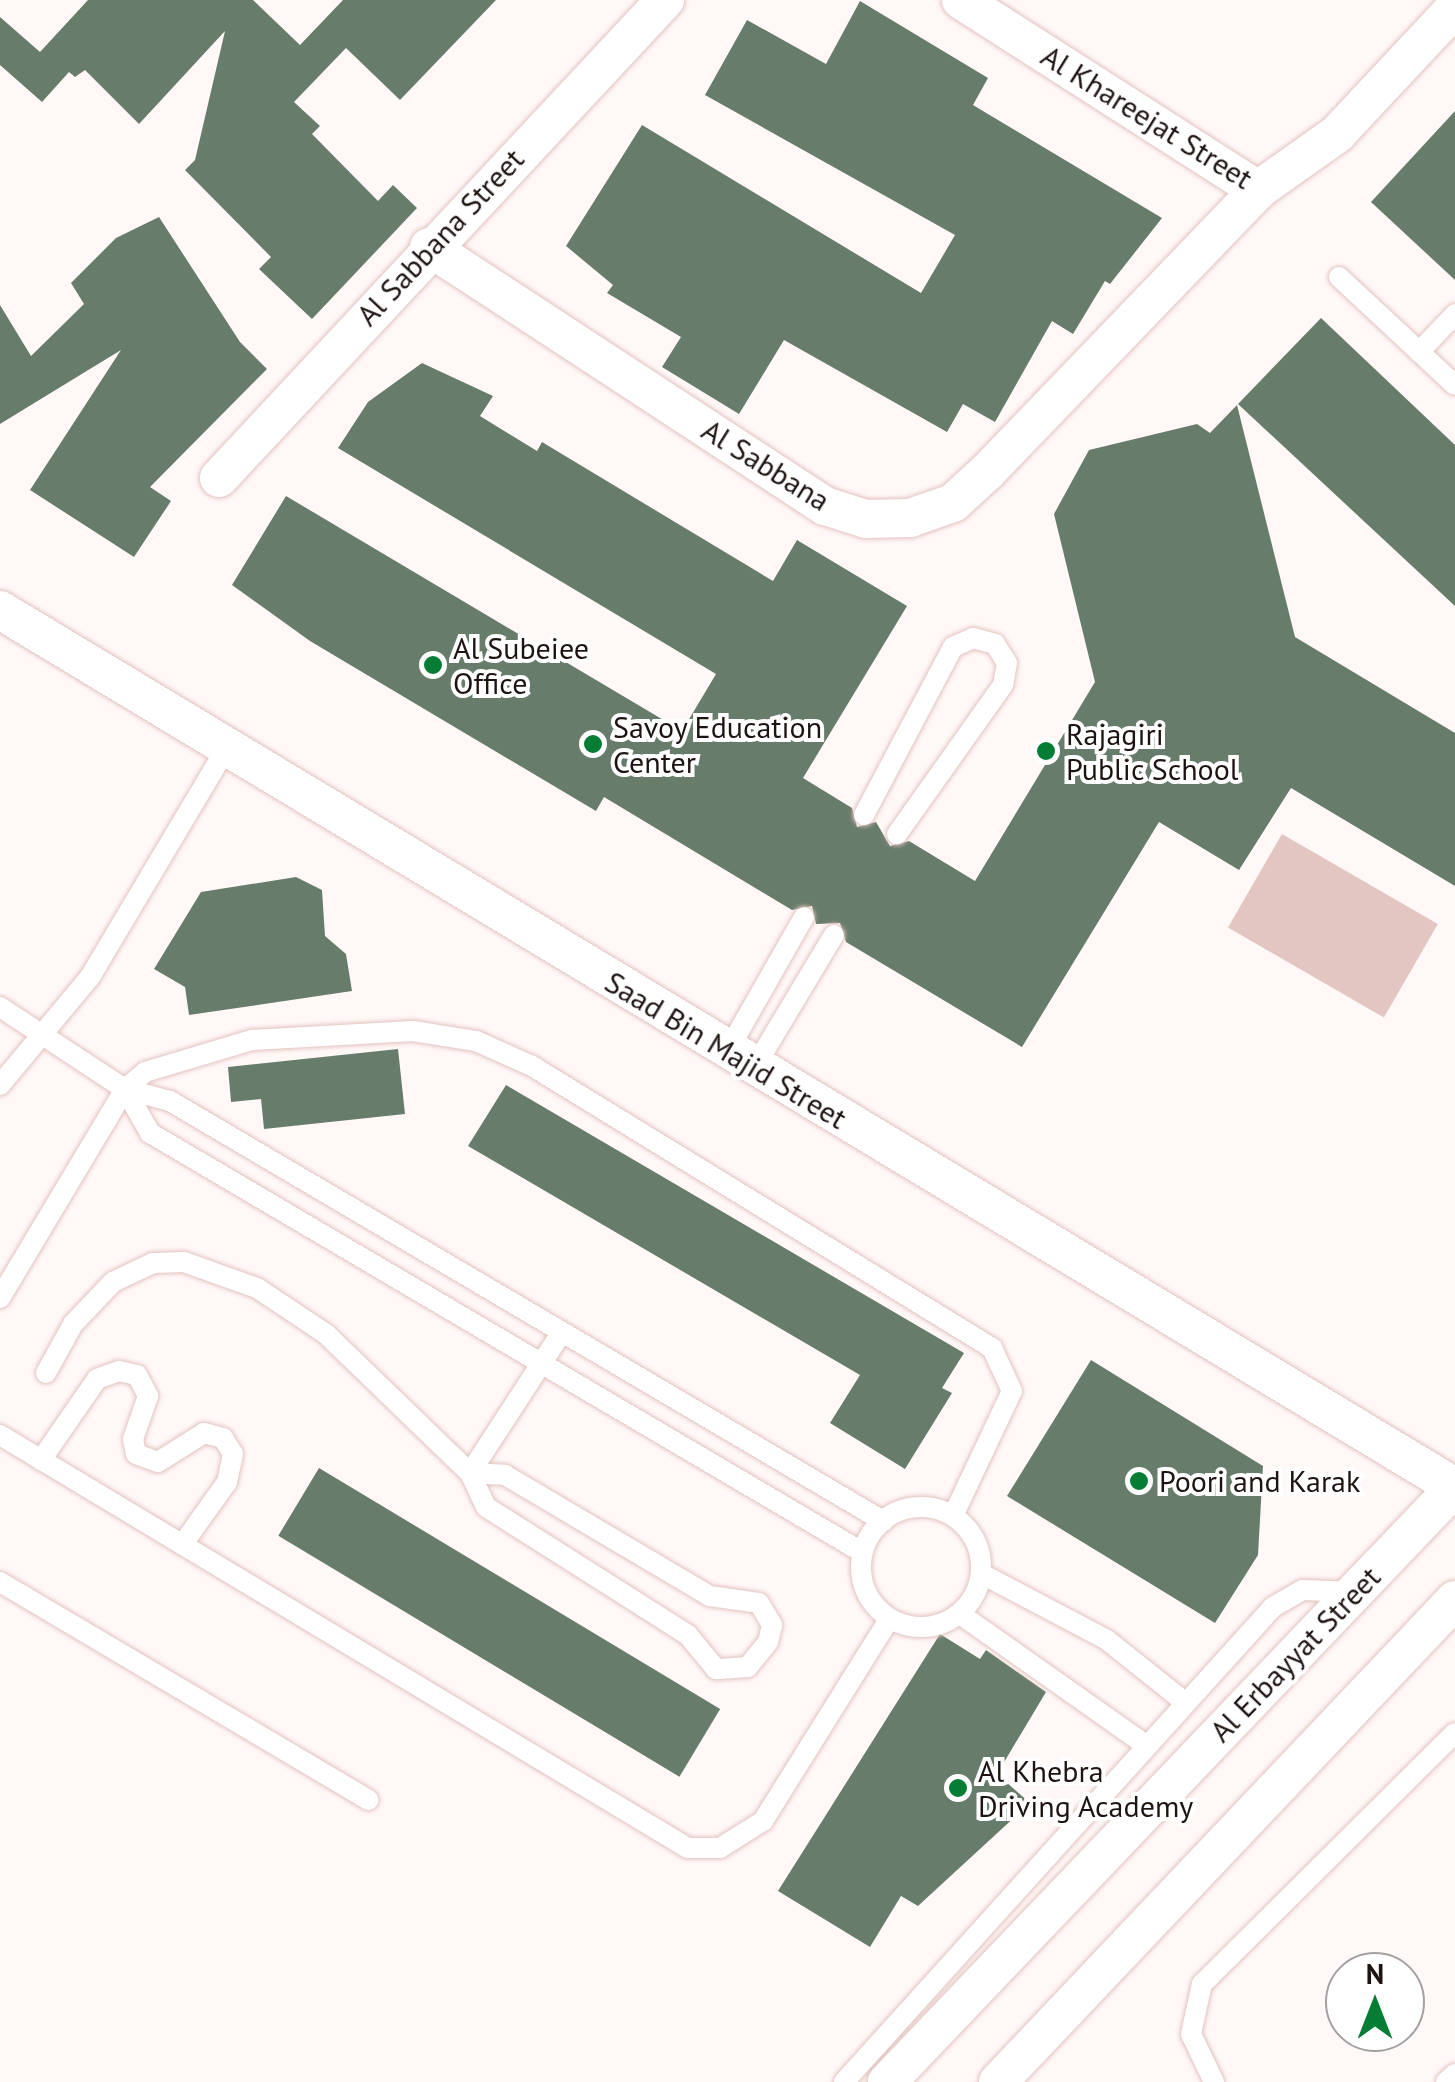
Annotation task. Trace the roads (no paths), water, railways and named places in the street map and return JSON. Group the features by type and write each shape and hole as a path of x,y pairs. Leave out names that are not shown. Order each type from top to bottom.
{"street":[{"name":"Al Sabbana Street","path":"219,478 429,246 666,0"},
{"name":"Al Khareejat Street","path":"960,0 1258,190 1337,134 1455,8"},
{"name":"Al Sabbana","path":"429,246 825,506 866,519 910,518 953,504 988,472 1258,190"},
{"name":"Saad Bin Majid Street","path":"0,610 229,744 741,1060 1455,1487"},
{"name":"Al Erbayyat Street","path":"886,2082 1455,1487"},
{"path":"998,2082 1455,1600"}],"lane":[{"path":"1339,276 1455,385"},
{"path":"1419,352 1455,314"},
{"path":"864,814 952,647 973,638 995,644 1007,663 1003,685 897,834"},
{"path":"0,1085 43,1041 229,744"},
{"path":"741,1060 804,918"},
{"path":"741,1060 834,935"},
{"path":"0,1007 43,1041 125,1089 170,1101 882,1521"},
{"path":"0,1298 125,1089 169,1059 252,1040 412,1031 476,1041 532,1066 992,1348 1012,1391 953,1516"},
{"path":"125,1089 150,1133 862,1552"},
{"path":"46,1373 72,1324 114,1282 153,1264 184,1262 258,1288 326,1334 470,1472 486,1507 688,1635 716,1670 748,1667 768,1642 772,1624 758,1603 710,1596 506,1475 470,1472"},
{"path":"470,1472 562,1332"},
{"path":"41,1460 97,1379 118,1370 138,1375 148,1396 133,1439 136,1454 158,1462 204,1432 223,1438 233,1454 227,1482 182,1545"},
{"path":"0,1435 688,1848 720,1848 763,1822 889,1619"},
{"path":"917,1507 953,1516 976,1541 982,1574 960,1614 925,1628 889,1619 865,1590 862,1552 882,1521 917,1507"},
{"path":"982,1574 1107,1640 1186,1703"},
{"path":"0,1582 368,1800"},
{"path":"844,2082 1186,1703 1287,1598 1320,1588 1355,1592"},
{"path":"960,1614 1147,1746"},
{"path":"1214,2082 1192,2034 1202,1984 1455,1733"}],"place":[{"name":"Al Subeiee Office","path":"433,665"},
{"name":"Savoy Education Center","path":"593,744"},
{"name":"Rajagiri Public School","path":"1046,751"},
{"name":"Poori and Karak","path":"1139,1481"},
{"name":"Al Khebra Driving Academy","path":"958,1788"}]}
